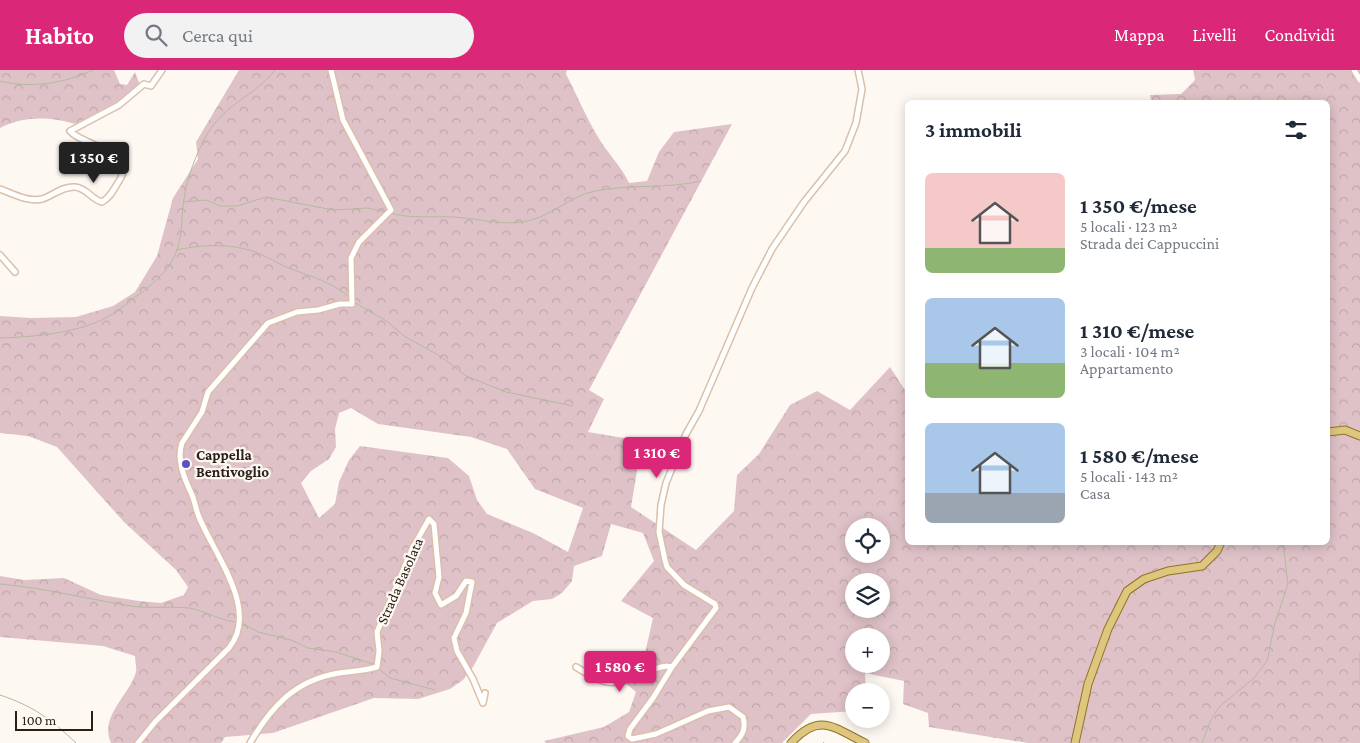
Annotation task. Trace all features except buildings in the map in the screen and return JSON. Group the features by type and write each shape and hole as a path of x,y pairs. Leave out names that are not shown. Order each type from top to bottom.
{"main road":[{"path":"1330,432 1345,430 1360,436"},
{"path":"1075,743 1088,684 1108,629 1127,591 1144,579 1168,571 1202,566 1217,552 1220,545"},
{"path":"791,743 806,728 817,724 832,727 865,743"}],"street":[{"path":"0,189 30,200 42,199 74,187 84,190 96,201 102,202 106,200 121,178 124,170 123,163 116,155 77,139 70,131 119,105 144,84 151,86 162,70"},
{"path":"138,743 155,722 229,648 236,640 239,629 236,596 198,516 184,478 180,449 182,444 202,412 208,392 268,322 297,312 318,310 340,304 352,304 351,258 359,242 391,210 343,120 331,70"},
{"path":"735,743 744,732 744,717 729,707 708,711 656,734 630,738 630,729 653,698 672,667 716,608 715,604 684,585 667,567 659,532 661,505 666,483 686,434 699,412 752,288 772,249 804,202 845,151 856,123 862,88 858,70"},
{"path":"1354,70 1360,80"},
{"path":"0,255 15,272"},
{"name":"Strada Basolata","path":"250,743 264,718 288,693 315,680 338,673 377,667 379,651 377,632 412,549 429,519 434,524 439,577 435,593 441,605 456,596 466,581 472,582 466,612 454,638 457,651 473,679 483,703 485,694"},
{"path":"576,667 605,683 622,683 658,668 672,667"}],"green space":[{"path":"0,70 114,70 120,84 127,85 135,72 140,85 126,97 75,124 66,121 37,118 18,121 0,128"},
{"path":"239,70 567,70 566,74 594,129 629,183 647,181 659,152 674,132 732,124 589,390 604,399 588,432 642,441 631,507 696,550 734,511 737,475 759,454 790,405 817,391 850,410 890,367 905,390 905,545 1330,545 1330,100 1151,100 1150,95 1181,94 1195,80 1193,70 1360,70 1360,743 1028,743 929,727 928,713 903,704 904,681 865,673 866,683 845,683 845,712 811,714 782,743 546,743 544,741 604,727 629,712 636,692 612,671 645,653 653,618 621,601 654,561 643,533 611,524 602,556 574,566 572,581 562,593 552,599 533,601 497,623 473,667 463,680 450,689 418,699 374,698 273,733 225,737 221,743 111,743 108,733 109,724 116,706 136,672 135,656 103,646 0,637 0,576 24,580 64,578 101,595 161,603 184,595 188,587 176,570 124,522 57,447 28,436 0,433 0,316 31,318 76,317 113,306 135,292 157,256 173,198 198,159 196,142","holes":["351,408 378,424 471,437 507,449 535,489 583,508 568,552 533,533 487,514 477,500 469,476 448,458 360,446 349,460 339,482 335,504 319,518 301,483 311,471 329,459 336,447 335,429 339,413"]}],"waterway":[{"path":"0,81 23,84 48,83 82,75 93,70"},
{"path":"0,338 37,336 62,332 97,322 120,309 158,278 172,261 178,247 188,180 205,138 213,126 230,108 257,88 275,70"},
{"path":"390,213 414,217 454,217 508,223 529,221 595,191 675,185 701,181"},
{"path":"184,202 206,200 220,206 237,206 266,197 333,210 368,208 386,212"},
{"path":"177,250 219,246 250,250 329,284 349,297"},
{"path":"354,302 388,322 404,336 440,356 466,376 506,392 573,406"},
{"path":"1202,743 1210,722 1219,707 1254,678 1267,661 1275,623 1288,584 1283,545"},
{"path":"0,584 131,606 189,608 236,622"},
{"path":"240,622 258,632 291,640 308,648 336,652 376,665"},
{"path":"1360,652 1360,681"},
{"path":"378,668 390,678 435,690"},
{"path":"0,695 41,714 76,743"}],"place":[{"name":"Cappella Bentivoglio","path":"186,464"}]}
